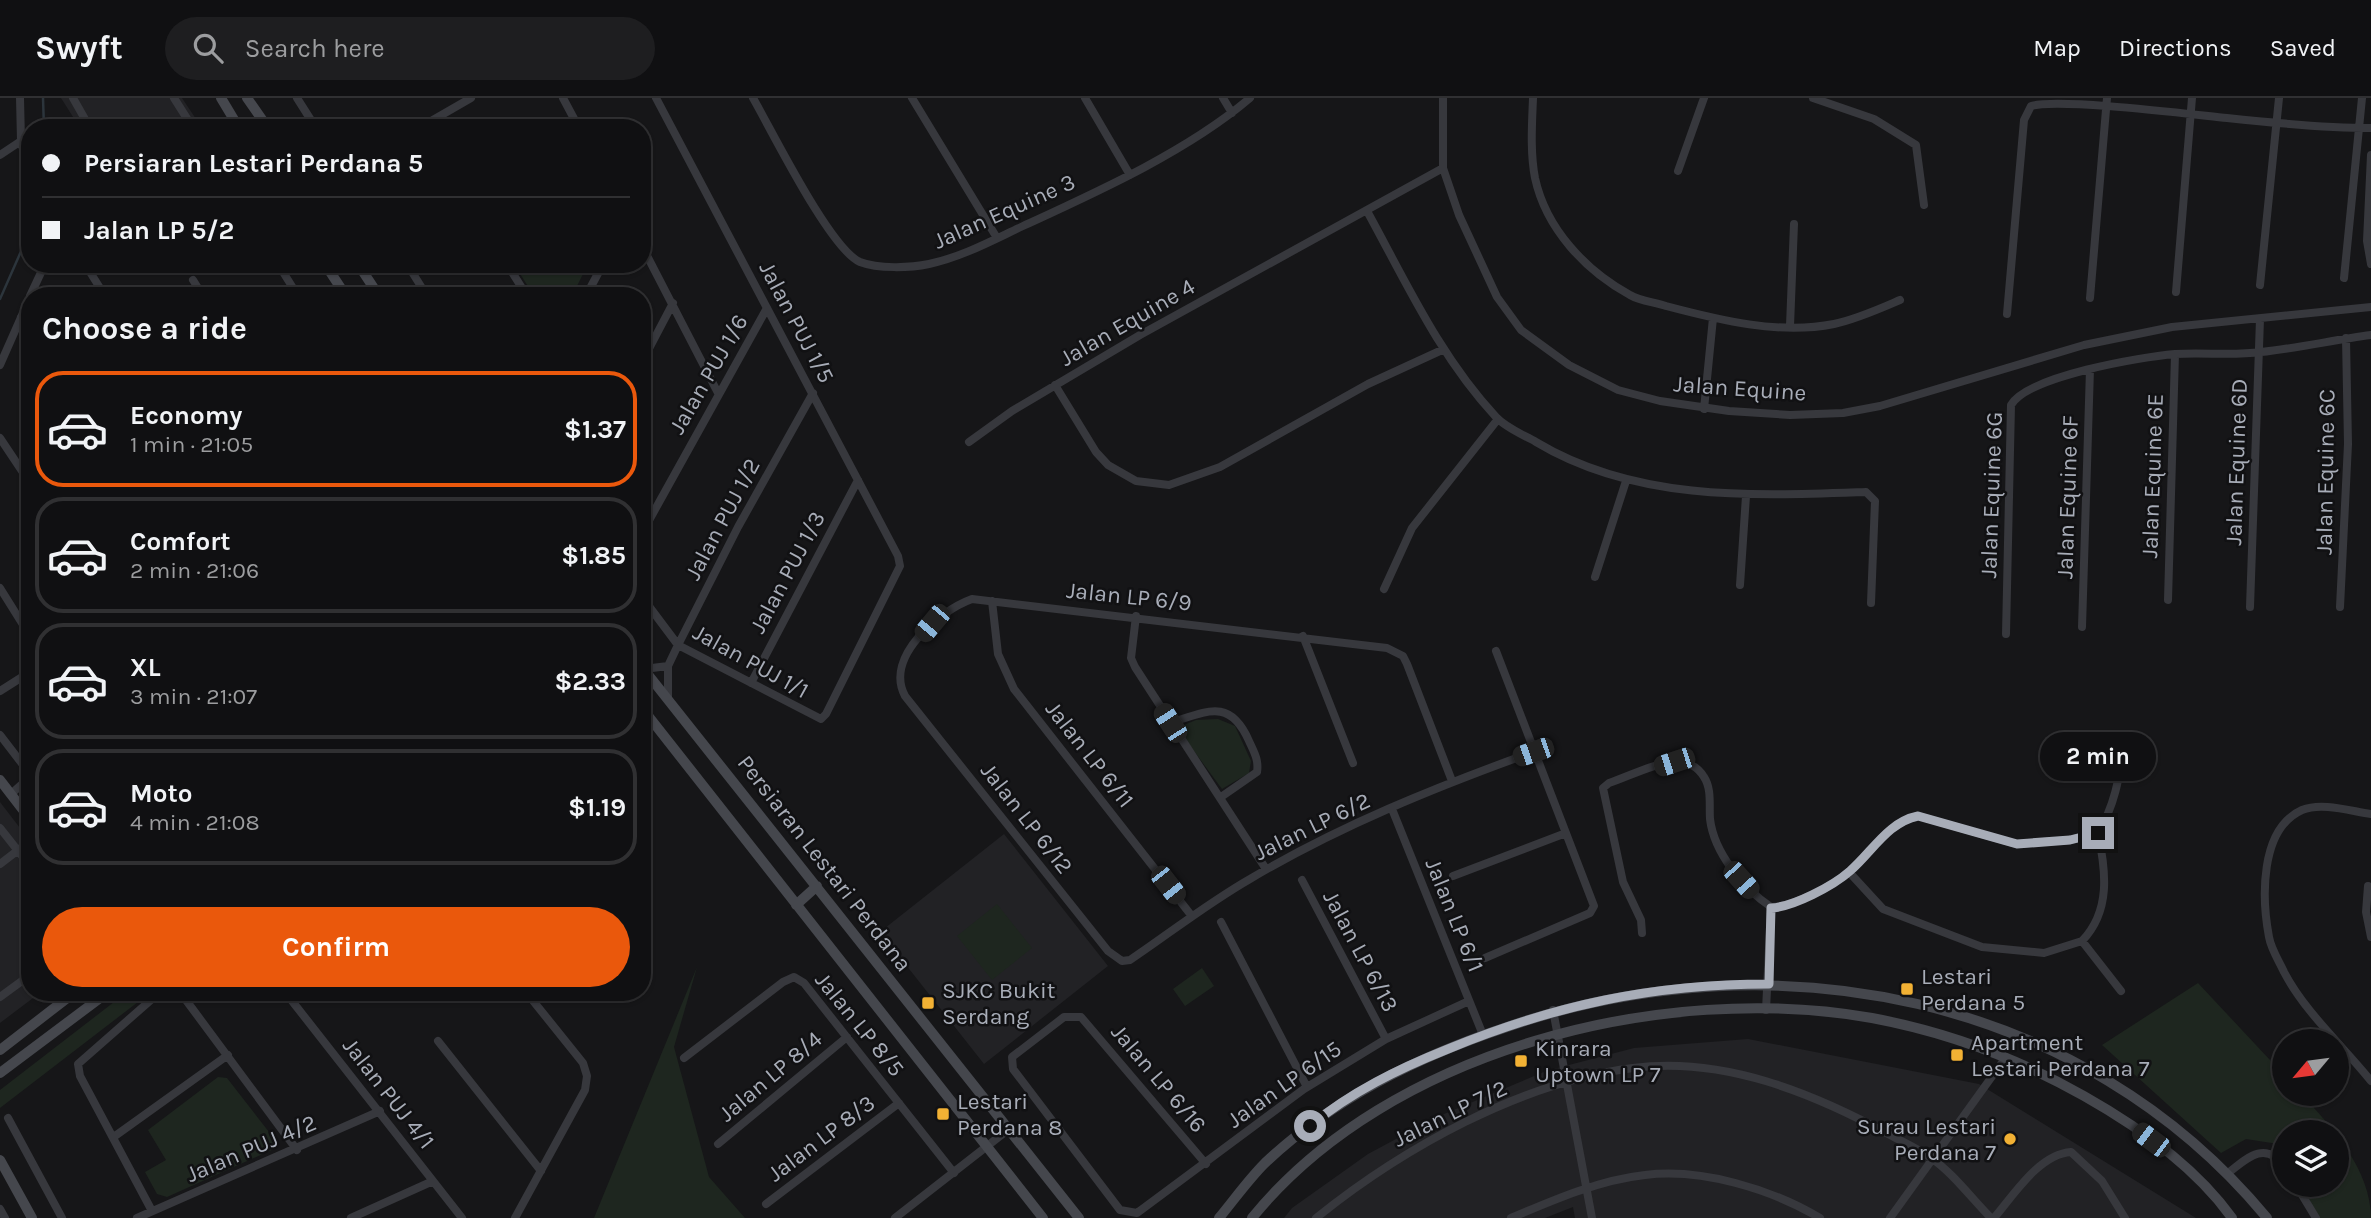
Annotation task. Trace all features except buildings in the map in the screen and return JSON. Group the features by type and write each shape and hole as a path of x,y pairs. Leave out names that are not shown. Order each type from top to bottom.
{"main road":[{"path":"220,98 233,119"},
{"path":"247,98 262,119"},
{"name":"Persiaran Lestari Perdana","path":"651,678 1079,1218"},
{"path":"651,720 1043,1218"},
{"path":"0,780 21,808"},
{"path":"796,905 817,886"},
{"path":"1219,1218 1264,1164 1326,1112 1357,1091 1401,1069 1553,1010 1659,989 1769,984 1861,993 1942,1009 2010,1031 2073,1059 2132,1095 2227,1174 2267,1218"},
{"path":"0,1050 63,1001"},
{"path":"0,1073 96,1001"},
{"path":"1252,1218 1280,1184 1322,1147 1412,1092 1485,1059 1558,1035 1659,1014 1766,1010 1809,1011 1872,1018 1933,1033 2006,1057 2115,1114 2195,1176 2232,1218"},
{"path":"0,1160 32,1218"}],"street":[{"path":"0,155 21,141 20,98"},
{"path":"73,98 85,119"},
{"path":"174,98 187,119"},
{"path":"435,119 471,98"},
{"path":"563,98 574,119"},
{"name":"Jalan PUJ 1/5","path":"656,98 898,556 900,566 826,714 821,719"},
{"name":"Jalan Equine 3","path":"753,98 825,222 849,254 861,262 912,267 931,264 997,238 1130,174 1232,113 1250,98"},
{"path":"912,98 997,238"},
{"path":"1085,98 1130,174"},
{"path":"1223,98 1232,113"},
{"name":"Jalan Equine","path":"1443,98 1443,168 1480,264 1497,297 1521,330 1569,365 1618,390 1704,409 1790,415 1855,410 1880,406 2084,345 2172,327 2371,307"},
{"path":"1533,98 1532,147 1535,180 1562,234 1579,259 1633,297 1713,318 1790,326 1836,324 1900,300"},
{"path":"1678,171 1704,98"},
{"path":"1813,98 1874,119 1916,145 1924,205"},
{"path":"2176,292 2192,98"},
{"path":"2260,285 2279,98"},
{"path":"2344,278 2362,98"},
{"path":"300,99 311,119"},
{"path":"2090,298 2107,101"},
{"path":"2007,314 2027,112 2031,106 2043,102 2107,101 2190,114 2371,128"},
{"path":"2371,155 2367,205 2370,235 2367,252 2371,264"},
{"name":"Jalan Equine 4","path":"1442,350 1368,384 1220,467 1169,485 1136,481 1108,465 1096,452 1055,385 1140,335 1443,168"},
{"path":"1367,211 1442,350 1498,419 1562,458 1626,481 1746,496 1866,492 1872,495 1875,501 1871,603"},
{"path":"1790,326 1794,224"},
{"path":"651,263 718,393"},
{"path":"193,280 197,287"},
{"path":"651,345 673,303"},
{"name":"Jalan PUJ 1/6","path":"651,516 767,308"},
{"path":"0,365 21,317"},
{"path":"1704,409 1713,318"},
{"name":"Jalan Equine 6D","path":"2250,607 2260,319"},
{"name":"Jalan Equine 6G","path":"2006,634 2011,405 2020,393 2090,369 2175,354 2259,353 2371,335"},
{"name":"Jalan Equine 6C","path":"2340,607 2348,444 2346,338"},
{"name":"Jalan Equine 6E","path":"2168,600 2175,354"},
{"name":"Jalan Equine 6F","path":"2082,626 2090,369"},
{"path":"969,442 1055,385"},
{"name":"Jalan PUJ 1/2","path":"668,698 668,666 738,527 813,393"},
{"path":"1384,589 1396,558 1418,519 1498,419"},
{"path":"0,438 21,470"},
{"name":"Jalan PUJ 1/3","path":"751,683 858,480"},
{"path":"1595,577 1626,481"},
{"path":"1740,585 1746,496"},
{"path":"0,588 21,622"},
{"name":"Jalan LP 6/9","path":"905,696 898,678 900,668 932,623 945,611 972,598 1387,648 1403,656 1407,664 1452,781"},
{"name":"Jalan LP 6/11","path":"992,601 998,654 1014,689 1191,915"},
{"name":"Jalan PUJ 1/1","path":"651,609 678,645 821,719"},
{"path":"1136,616 1131,658 1170,723 1266,869"},
{"path":"1303,636 1353,763"},
{"path":"1485,958 1593,910 1496,651"},
{"path":"651,667 668,666"},
{"path":"0,691 21,677"},
{"name":"Jalan LP 6/12","path":"905,696 1108,951 1122,961"},
{"path":"1170,723 1219,712 1235,716 1241,724 1259,763 1256,772 1221,797"},
{"path":"0,735 21,764"},
{"path":"1849,872 1883,909 1982,947 2045,953 2082,941 2100,916 2106,869 2098,833 2118,790 2124,746"},
{"name":"Jalan LP 6/2","path":"1122,961 1138,954 1191,915 1306,847 1452,781 1533,752"},
{"path":"1642,933 1641,920 1623,882 1603,788 1609,783 1674,762 1698,768 1706,779 1710,823 1722,850 1741,880 1771,908 1786,907 1849,872 1882,837 1908,818 1918,816 2017,844 2070,840 2098,833"},
{"path":"11,794 21,785"},
{"path":"2371,814 2314,807 2286,821 2269,856 2266,914 2270,940 2285,974 2305,1004 2371,1081"},
{"name":"Jalan LP 6/1","path":"1392,809 1483,1035"},
{"path":"0,828 21,854"},
{"path":"1453,876 1566,833"},
{"path":"0,864 21,848"},
{"name":"Jalan LP 6/13","path":"1302,880 1386,1039"},
{"path":"2368,886 2366,912 2371,937"},
{"path":"1766,1010 1771,908"},
{"path":"1221,922 1307,1087"},
{"path":"2082,941 2121,991"},
{"name":"Jalan LP 8/5","path":"684,1058 783,982 794,977 804,983 954,1173"},
{"path":"0,998 21,982"},
{"path":"150,1001 78,1064 80,1076 115,1136 152,1211"},
{"path":"187,1001 297,1150"},
{"name":"Jalan PUJ 4/1","path":"292,1001 462,1218"},
{"path":"515,1218 584,1090 587,1076 583,1063 533,1001"},
{"name":"Jalan LP 6/15","path":"1131,1214 1142,1211 1307,1087 1386,1039 1469,1001"},
{"path":"1553,1010 1592,1218"},
{"name":"Jalan LP 6/16","path":"1131,1214 1120,1210 1017,1074 1012,1063 1017,1051 1064,1017 1081,1017 1206,1164"},
{"name":"Jalan LP 8/4","path":"718,1144 847,1037"},
{"path":"438,1041 541,1171"},
{"path":"115,1136 228,1055"},
{"path":"1890,1218 2006,1057"},
{"name":"Jalan LP 7/2","path":"1316,1218 1350,1190 1443,1133 1567,1082 1633,1068 1675,1067 1728,1073 1816,1096 1933,1158 1992,1218"},
{"name":"Jalan LP 8/3","path":"765,1205 899,1103"},
{"name":"Jalan PUJ 4/2","path":"136,1218 297,1150 380,1111"},
{"path":"8,1118 62,1218"},
{"path":"895,1218 1009,1129"},
{"path":"2227,1174 2254,1153 2263,1151 2272,1154"},
{"path":"1992,1218 2030,1176 2060,1153 2070,1152 2110,1191 2125,1218"},
{"path":"1511,1218 1585,1189 1647,1174 1684,1174 1769,1194 1820,1218"},
{"path":"351,1218 433,1181"},
{"path":"2303,1197 2316,1218"},
{"path":"0,1209 5,1218"}],"shaded area":[{"path":"61,98 182,98 196,119 74,119"},
{"path":"520,273 584,273 576,287 528,287"},
{"path":"1218,719 1235,726 1251,761 1249,773 1222,789 1177,728 1196,720"},
{"path":"0,802 21,829 21,1001 29,1001 0,1023"},
{"path":"1004,834 1108,966 984,1064 880,932"},
{"path":"997,904 1032,948 992,980 957,936"},
{"path":"697,967 674,1047 709,1177 745,1218 594,1218"},
{"path":"1202,968 1214,986 1185,1006 1173,989"},
{"path":"2198,983 2272,1062 2272,1106 2312,1106 2324,1120 2272,1120 2272,1143 2246,1139 2221,1153 2102,1045"},
{"path":"115,1001 139,1001 0,1108 0,1090"},
{"path":"1748,1039 1979,1084 2196,1218 1575,1218 1573,1207 1545,1218 1284,1218 1292,1208 1368,1154 1437,1117 1546,1071 1634,1048"},
{"path":"218,1077 227,1078 276,1141 274,1149 167,1197 157,1194 145,1172 166,1160 148,1130"},
{"path":"2349,1152 2364,1183 2371,1218 2319,1218 2308,1197 2349,1197"}],"waterway":[{"path":"43,98 44,119"},
{"path":"0,299 21,251"}],"place":[{"name":"Lestari Perdana 5","path":"1907,989"},
{"name":"SJKC Bukit Serdang","path":"928,1003"},
{"name":"Apartment Lestari Perdana 7","path":"1957,1055"},
{"name":"Kinrara Uptown LP 7","path":"1521,1061"},
{"name":"Lestari Perdana 8","path":"943,1114"},
{"name":"Surau Lestari Perdana 7","path":"2010,1139"}],"route":[{"path":"1310,1126 1357,1091 1401,1069 1553,1010 1659,989 1769,984 1771,908 1786,907 1849,872 1882,837 1908,818 1918,816 2017,844 2070,840 2098,833"}]}
